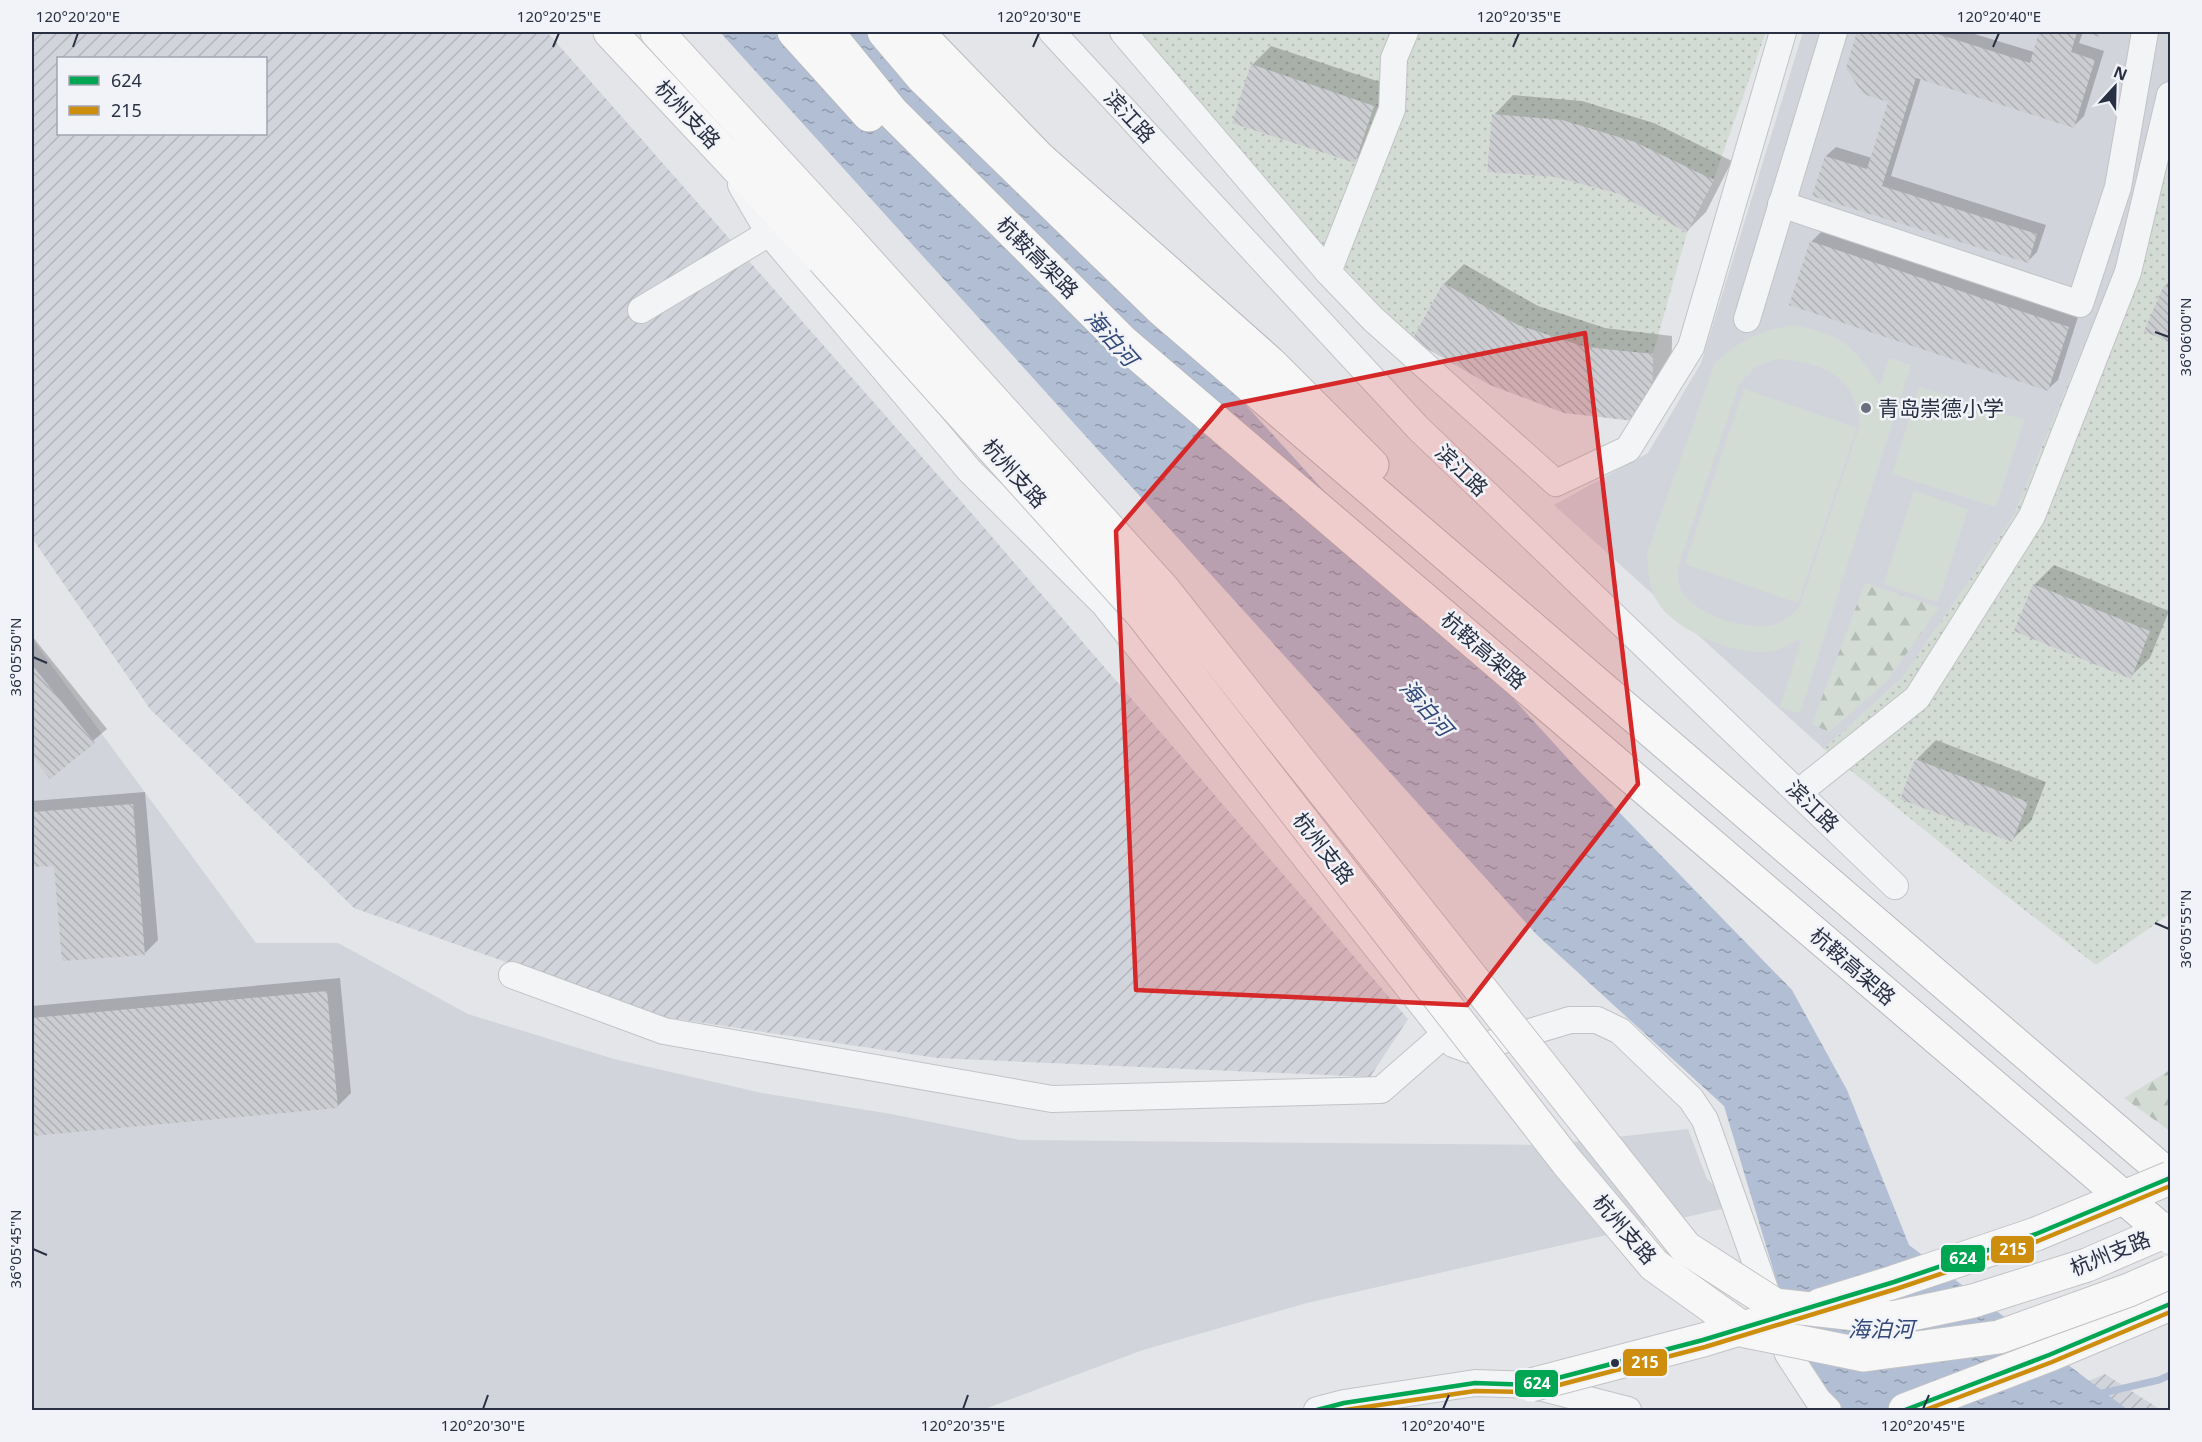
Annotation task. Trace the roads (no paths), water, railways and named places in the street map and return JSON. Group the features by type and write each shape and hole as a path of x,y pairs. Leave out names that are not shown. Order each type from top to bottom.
{"main road":[{"name":"杭州支路","path":"610,32 722,151 835,249 1163,590 1686,1248 1775,1305 1892,1318 1973,1301 2087,1264 2170,1228"},
{"name":"杭州支路","path":"657,32 835,249 1142,614 1567,1162 1654,1265 1746,1330 1864,1355 1999,1337 2129,1290 2170,1272"},
{"path":"794,32 820,63 902,149 999,242 1168,380"},
{"name":"杭鞍高架路","path":"827,32 892,112 1122,341 2170,1237"},
{"path":"884,32 923,78 1161,309 2170,1178 2037,1234 1894,1282 1703,1340 1531,1385"},
{"path":"917,32 1038,157 1270,363 1554,647"},
{"path":"1905,1410 2049,1355 2170,1304"}],"street":[{"name":"滨江路","path":"1052,32 1418,428 1896,886"},
{"path":"1123,32 1328,272 1373,319 1556,483 1628,449 1691,347 1783,32"},
{"path":"1328,272 1392,110 1394,58 1405,32"},
{"path":"1748,319 1834,32"},
{"path":"1781,204 2080,304 2118,187 2145,32"},
{"path":"1799,792 1917,698 2032,516 2128,272 2170,95"},
{"path":"722,151 769,233 969,470 1104,604 1453,1044 1470,1050 1570,1020 1597,1020 1620,1031 1691,1098 1705,1120 1788,1354 1818,1400 1828,1410"},
{"path":"641,310 769,233"},
{"path":"512,975 664,1031 1052,1099 1381,1090 1445,1034"},
{"path":"1317,1410 1344,1402 1475,1383 1531,1385 1628,1410"}],"water":[{"name":"海泊河","path":"720,32 906,32 1581,773 1792,990 1847,1090 1909,1245 2128,1410 1843,1410 1801,1362 1724,1106 1537,935"}],"waterway":[{"path":"2098,1394 2159,1380 2170,1375"}],"place":[{"name":"青岛崇德小学","path":"1866,408"}]}
